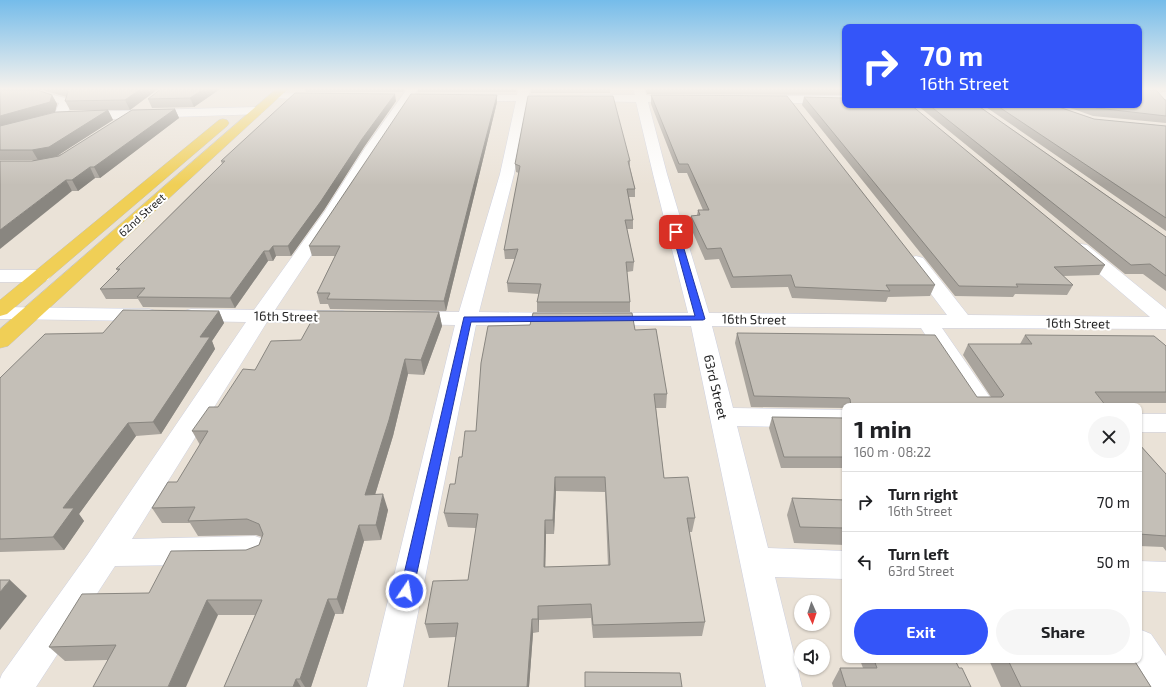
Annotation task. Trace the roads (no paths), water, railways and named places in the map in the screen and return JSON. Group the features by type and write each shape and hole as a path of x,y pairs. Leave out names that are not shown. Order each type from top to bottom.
{"main road":[{"name":"62nd Street","path":"0,310 225,121"},
{"name":"62nd Street","path":"0,340 246,121"}],"street":[{"path":"112,128 123,121"},
{"path":"15,687 106,553 260,316 332,212 391,121"},
{"path":"385,687 467,319 507,174 518,121"},
{"name":"63rd Street","path":"647,121 700,319 784,687"},
{"path":"1068,238 1166,319"},
{"path":"904,247 962,321"},
{"path":"0,276 41,276"},
{"name":"16th Street","path":"0,314 363,318"},
{"name":"16th Street","path":"395,318 1166,323"},
{"path":"927,321 982,403"},
{"path":"1137,324 1160,345"},
{"path":"723,417 842,419"},
{"path":"1142,423 1166,423"},
{"path":"106,553 255,550"},
{"path":"755,562 842,565"},
{"path":"1142,576 1166,576"},
{"path":"1142,651 1165,687"}]}
